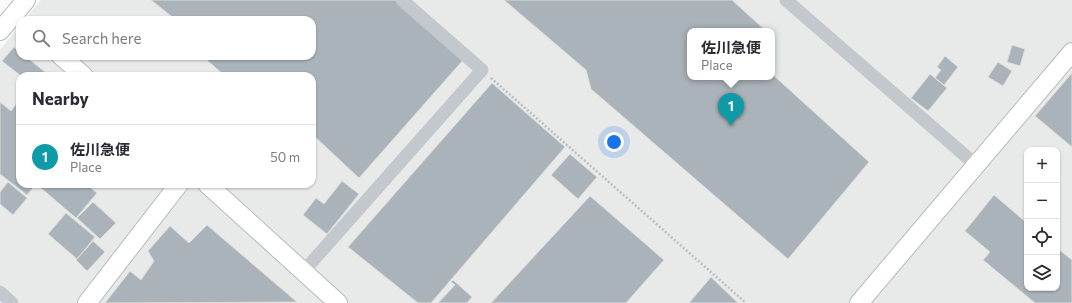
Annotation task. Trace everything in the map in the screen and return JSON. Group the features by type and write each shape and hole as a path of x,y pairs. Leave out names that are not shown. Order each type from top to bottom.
{"street":[{"path":"18,16 26,0"},
{"path":"303,272 482,70 402,0"},
{"path":"786,0 976,164"},
{"path":"0,31 16,19"},
{"path":"859,303 1072,52"},
{"path":"66,60 79,72"},
{"path":"87,303 176,188"},
{"path":"211,188 338,303"},
{"path":"0,292 12,303"}],"path":[{"path":"482,70 746,303"}],"shaded area":[{"path":"41,0 1072,0 1072,303 0,303 0,50 16,30 16,60 316,60 316,16 27,16"}],"building":[{"path":"151,0 396,0 464,59 359,178 316,138 316,72 220,72 207,60 316,60 316,16 171,16"},
{"path":"504,0 732,0 763,28 687,28 687,80 775,80 775,77 869,162 788,259 591,89 586,70"},
{"path":"1012,45 1025,49 1020,66 1007,62"},
{"path":"14,47 16,49 16,60 30,60 45,72 16,72 2,61"},
{"path":"945,56 958,67 944,85 935,78 941,70 937,67"},
{"path":"998,62 1012,71 1003,86 988,77"},
{"path":"1072,73 1072,147 1035,116"},
{"path":"930,74 947,88 928,111 911,98"},
{"path":"492,83 565,147 431,303 418,303 348,247"},
{"path":"0,102 11,111 16,104 16,186 0,174"},
{"path":"570,154 597,177 578,199 551,175"},
{"path":"342,181 359,194 327,234 303,215 316,198 324,204"},
{"path":"8,182 27,198 13,215 0,204 0,192"},
{"path":"18,188 33,188 27,195"},
{"path":"41,188 91,188 97,193 76,218"},
{"path":"994,195 1024,220 1024,291 1060,291 1060,250 1072,260 1072,303 1035,303 983,260 990,252 965,231"},
{"path":"590,196 664,260 626,303 491,303"},
{"path":"93,202 116,223 100,239 77,218"},
{"path":"66,213 95,237 77,259 48,234"},
{"path":"207,225 297,302 105,303 130,271 141,280 154,261 148,251 170,226 189,243"},
{"path":"93,241 105,252 87,271 76,260"},
{"path":"711,277 738,303 689,303"},
{"path":"453,280 472,297 467,303 438,303 455,285 451,282"}],"place":[{"name":"佐川急便","path":"731,126"}]}
